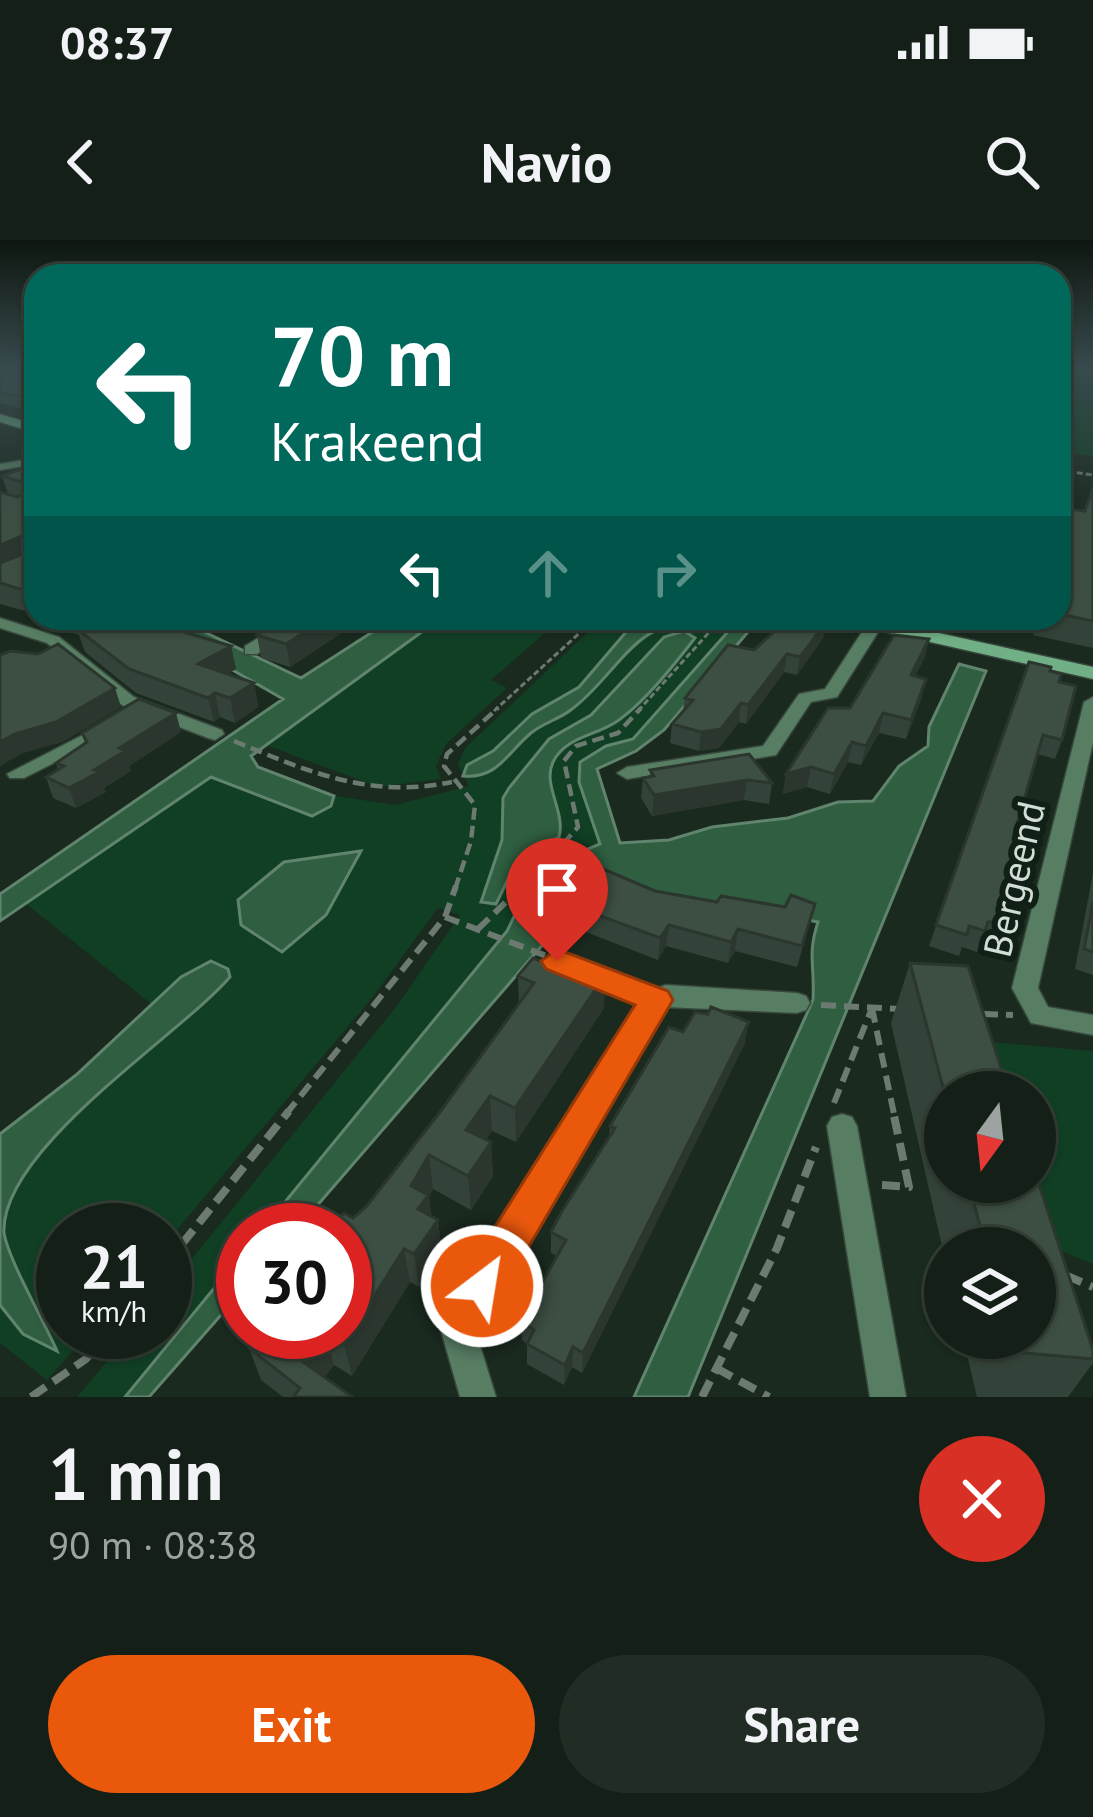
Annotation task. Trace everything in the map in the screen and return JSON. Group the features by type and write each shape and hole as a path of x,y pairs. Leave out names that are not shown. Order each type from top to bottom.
{"street":[{"path":"0,623 44,645 128,701 219,735"},
{"path":"251,650 283,630"},
{"path":"627,773 769,751 805,698 831,693 871,630"},
{"path":"914,630 1093,673"},
{"name":"Bergeend","path":"1040,1016 1024,988 1093,702"},
{"path":"66,753 142,707"},
{"path":"17,774 57,750 80,759 39,784"},
{"path":"552,958 656,1000"},
{"path":"478,1397 457,1327 656,1000 666,995 797,1003"},
{"path":"1040,1016 1093,1024"},
{"path":"832,1123 851,1182 887,1397"}],"path":[{"path":"192,1231 445,917 471,841 475,805 452,782 444,766 447,754 583,630"},
{"path":"478,929 507,901 521,869 555,853 578,827 564,761 575,746 618,733 711,630"},
{"path":"219,735 358,790 407,794 452,782"},
{"path":"445,917 552,958"},
{"path":"797,1003 911,1010"},
{"path":"702,1397 777,1248 832,1123 872,1008"},
{"path":"851,1182 909,1187 872,1008"},
{"path":"970,1013 1040,1016"},
{"path":"1056,1271 1093,1287"},
{"path":"31,1397 86,1359"},
{"path":"716,1368 769,1397"}],"shaded area":[{"path":"1071,421 1093,421 1093,456 1071,453"},
{"path":"163,630 200,630 301,678 375,630 424,630 251,756 258,767 334,796 331,806 312,816 211,777 0,921 0,894 283,699"},
{"path":"424,630 548,630 491,680 507,688 446,744 436,766 441,779 378,787 266,745"},
{"path":"590,630 729,630 633,739 606,746 580,762 600,844 581,852 521,911 284,1203 237,1203 396,1007 460,915 438,908 372,998 192,1212 192,1203 36,1203 36,1359 65,1359 47,1380 0,1343 0,1305 23,1334 7,1254 5,1206 32,1159 57,1131 194,1009 167,992 154,1006 25,903 211,777 395,805 469,786 458,765 465,748"},
{"path":"628,630 657,630 629,650 572,709 531,733 494,769 463,776 467,765 493,751 532,714 579,687"},
{"path":"729,630 750,630 664,730 636,751 597,769 620,843 669,840 712,827 788,818 838,802 873,801 899,766 928,746 929,727 959,664 986,671 688,1397 634,1397 813,1000 812,952 818,922 597,882 319,1203 284,1203 507,931 532,880 567,871 581,852 600,844 579,782 580,762 606,746 633,739"},
{"path":"684,631 695,638 637,705 558,754 550,780 559,837 516,863 496,904 481,902 502,840 503,798 509,788 549,739 591,715 664,637"},
{"path":"361,851 326,915 282,952 241,925 238,900 284,862"},
{"path":"211,961 228,969 230,977 61,1130 11,1200 4,1233 36,1308 36,1340 23,1334 0,1305 0,1134 76,1075 181,977"},
{"path":"991,1042 1093,1051 1093,1264 1059,1250 1056,1227 1052,1227 1044,1203 1056,1203 1056,1071 1001,1071"},
{"path":"216,1229 216,1286 192,1315 192,1259"},
{"path":"216,1286 216,1321 192,1348 192,1315"},
{"path":"109,1359 156,1359 125,1397 77,1397"},
{"path":"156,1359 182,1359 149,1397 125,1397"}],"building":[{"path":"24,470 24,483 2,476"},
{"path":"1093,488 1093,621 1071,616 1071,509 1085,511"},
{"path":"0,492 17,497 24,494 24,535 0,545"},
{"path":"24,554 24,590 0,583 0,563"},
{"path":"78,630 177,630 231,646 198,664 254,683 230,698 215,693 208,698 129,669"},
{"path":"264,630 308,630 286,644 257,635"},
{"path":"776,630 820,630 800,657 787,654 748,705 741,703 721,729 701,732 672,724 693,700 685,698 728,645 754,650"},
{"path":"894,635 929,639 911,675 926,679 911,720 883,713 866,746 852,742 834,774 811,767 786,774 828,708 850,708"},
{"path":"58,644 115,688 56,722 0,742 0,655 10,651 38,654"},
{"path":"1029,662 1051,667 1050,671 1061,674 1059,682 1076,686 1062,740 1043,735 1014,834 1034,840 1013,921 988,922 985,931 969,926 967,935 936,925"},
{"path":"139,699 176,713 119,748 125,751 94,770 99,772 69,788 46,777 64,766 56,763 87,742 82,733"},
{"path":"749,754 772,783 747,780 654,795 643,778 654,776 650,770"},
{"path":"603,869 655,891 717,902 721,896 785,907 791,895 815,904 802,946 738,929 731,942 669,925 660,938 568,904"},
{"path":"1093,902 1093,952 1084,949"},
{"path":"560,952 606,974 515,1108 490,1096 466,1130 491,1142 468,1176 429,1155 411,1186 428,1195 418,1209 438,1220 414,1254 404,1249 372,1300 369,1203 534,983 518,976 533,958 550,965"},
{"path":"910,963 968,966 1002,1071 939,1071"},
{"path":"711,1007 749,1022 583,1353 573,1347 565,1365 527,1344 534,1330 521,1320 566,1240 551,1232 669,1027 683,1032 695,1012 708,1014"},
{"path":"974,1203 1045,1203 1053,1227 980,1227"},
{"path":"1056,1236 1093,1350 1093,1359 1056,1356"},
{"path":"263,1359 304,1359 352,1397 293,1397 300,1388"}],"route":[{"path":"482,1286 656,1000 557,961"}]}
